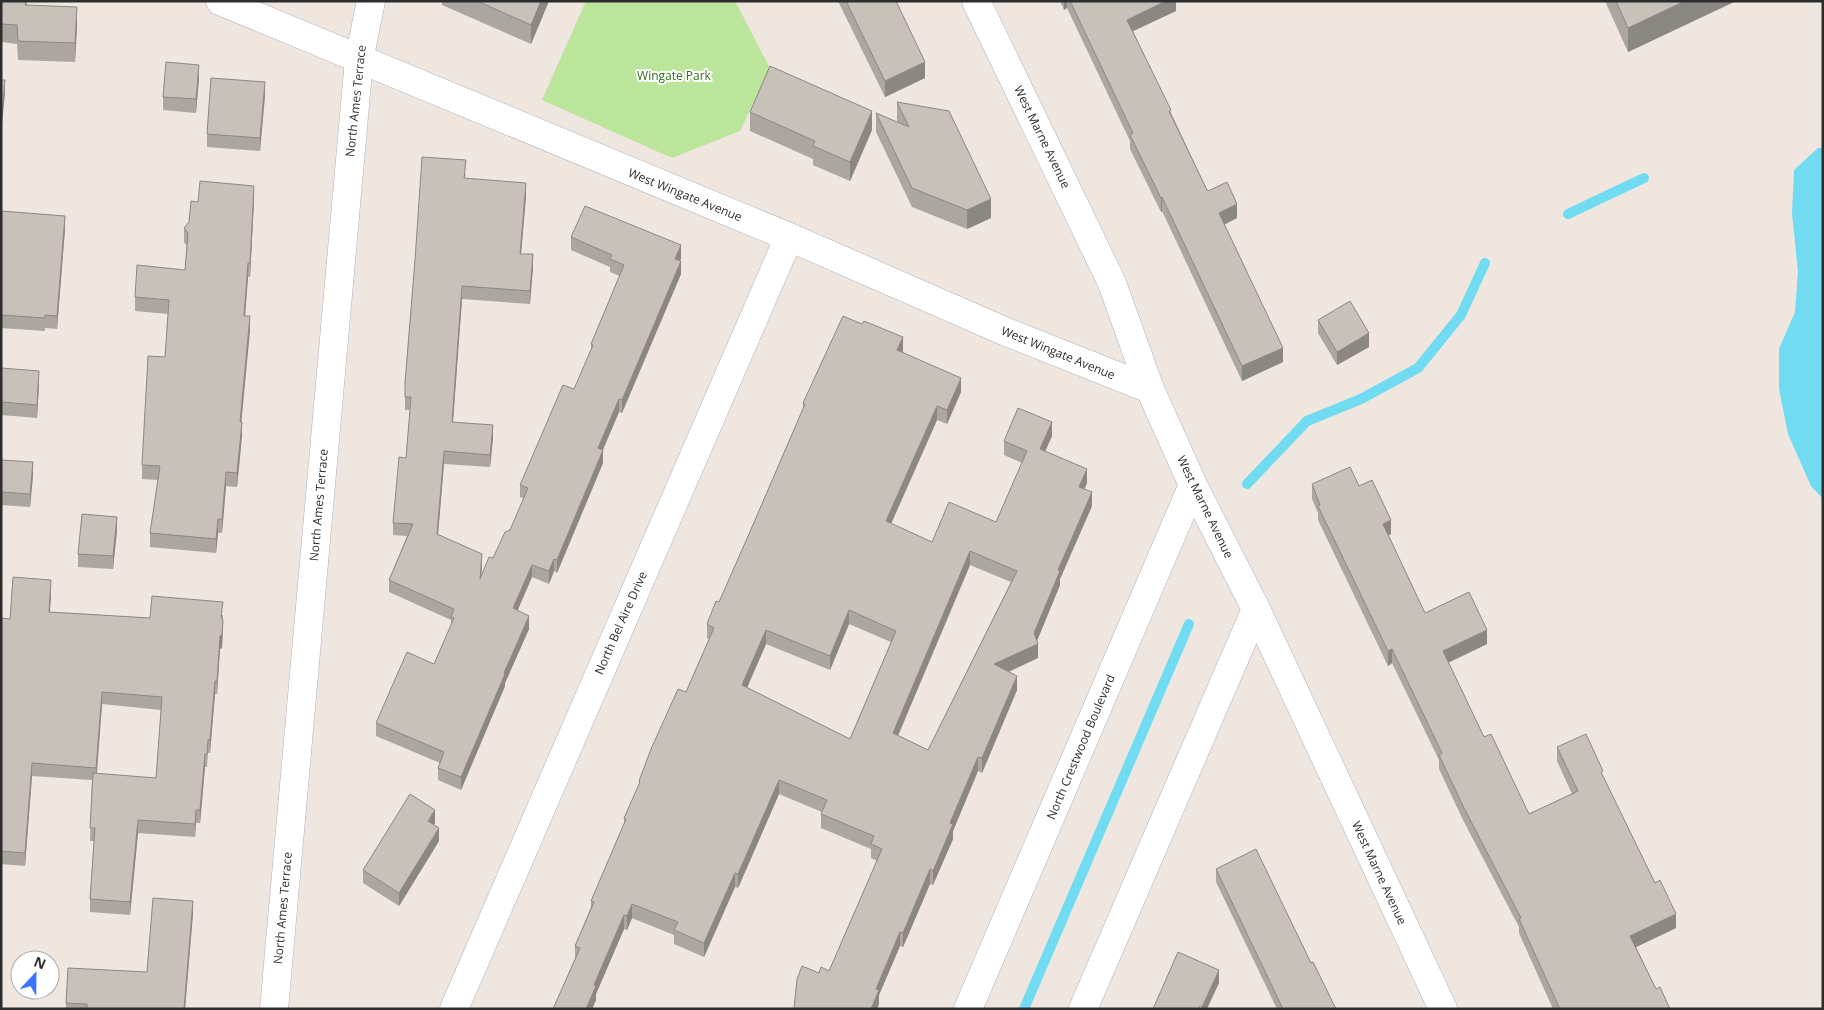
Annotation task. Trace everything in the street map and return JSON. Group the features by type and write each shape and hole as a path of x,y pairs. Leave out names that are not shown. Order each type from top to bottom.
{"street":[{"name":"West Wingate Avenue","path":"220,1 789,237 1004,331 1150,389"},
{"name":"North Ames Terrace","path":"274,1009 359,60 371,1"},
{"name":"West Marne Avenue","path":"976,1 1112,283 1150,389 1193,485 1256,609 1443,1009"},
{"name":"North Bel Aire Drive","path":"454,1009 789,237"},
{"name":"North Crestwood Boulevard","path":"968,1009 1193,485"},
{"path":"1083,1009 1256,609"}],"green space":[{"name":"Wingate Park","path":"586,1 735,1 770,68 740,131 672,158 542,100"}],"water":[{"path":"1818,148 1823,148 1823,499 1811,486 1788,434 1779,389 1779,349 1795,312 1798,271 1792,214 1794,170"}],"building":[{"path":"1,1 26,1 25,5 77,7 75,43 18,41 17,25 1,24"},
{"path":"477,1 541,1 531,25"},
{"path":"846,1 896,1 925,62 885,81"},
{"path":"1070,1 1166,1 1127,20 1207,190 1227,182 1237,204 1219,213 1283,348 1242,366 1162,197 1130,135 1133,133"},
{"path":"1616,1 1685,1 1628,28"},
{"path":"166,62 199,65 196,99 163,97"},
{"path":"770,66 872,111 850,162 813,146 815,141 750,112"},
{"path":"211,78 265,82 260,138 207,134"},
{"path":"1,80 5,80 1,122"},
{"path":"897,102 949,111 991,199 967,210 912,188 876,113 909,127"},
{"path":"422,157 466,160 464,178 526,183 520,254 533,254 530,291 462,286 452,422 493,425 490,455 444,451 437,534 482,554 480,579 489,557 493,558 505,532 510,530 528,488 520,485 563,385 574,389 624,265 610,259 612,255 571,237 585,206 681,245 675,259 681,261 622,400 619,399 598,448 603,450 557,560 554,559 549,571 532,565 513,608 529,616 461,777 438,768 444,752 376,723 407,652 434,664 454,618 451,617 454,609 389,580 413,524 393,523 399,457 406,458 411,397 405,397 405,383"},
{"path":"200,181 254,186 250,263 248,263 244,316 250,316 237,473 226,472 222,519 218,519 216,539 150,533 160,466 142,465 148,356 165,357 169,300 135,297 137,265 185,270 188,233 184,228 189,222 191,201 198,202"},
{"path":"1,211 65,216 57,316 45,315 45,318 1,315"},
{"path":"1350,301 1369,333 1337,352 1318,320"},
{"path":"843,316 862,324 864,321 903,337 897,350 961,378 947,410 937,406 886,521 932,542 949,502 996,522 1027,451 1004,441 1018,408 1052,422 1040,449 1087,469 1079,487 1092,492 1058,570 1060,571 1034,633 1038,644 994,664 1017,676 982,758 978,757 950,823 953,824 933,871 930,869 903,933 900,932 876,989 879,990 871,1009 794,1008 797,979 802,966 819,973 821,967 829,971 882,849 871,844 874,836 821,814 827,800 779,780 738,874 735,873 704,943 674,930 678,922 632,904 627,916 624,915 594,985 596,986 586,1009 553,1009 580,948 575,946 594,902 591,901 626,819 624,818 640,782 651,749 678,689 686,692 714,628 707,624 716,601 719,602 749,534 805,404 803,403","holes":["970,551 1017,571 928,750 893,733","849,610 896,631 850,739 742,685 766,630 830,656"]},
{"path":"1,368 39,371 37,405 1,402"},
{"path":"1,460 33,462 30,494 1,492"},
{"path":"1350,467 1359,486 1372,480 1391,520 1383,524 1425,613 1469,592 1487,630 1443,651 1484,737 1491,734 1529,814 1578,791 1557,747 1586,734 1603,771 1601,772 1655,883 1660,880 1676,914 1630,936 1656,989 1660,987 1670,1009 1560,1009 1519,919 1521,918 1463,806 1439,755 1442,753 1392,649 1388,651 1318,506 1320,505 1312,484"},
{"path":"82,514 117,517 113,556 78,554"},
{"path":"13,577 51,580 49,612 150,618 152,596 223,602 221,617 223,620 222,635 220,636 217,681 215,681 210,740 208,740 207,754 205,754 200,810 196,810 195,824 138,820 130,902 90,899 95,828 90,828 93,773 156,778 162,697 102,692 96,768 32,763 25,853 1,851 1,618 10,619"},
{"path":"410,794 435,810 428,821 439,828 399,893 363,870"},
{"path":"1256,849 1311,963 1313,962 1336,1009 1283,1009 1216,869"},
{"path":"153,898 193,901 184,1009 87,1009 87,1004 66,1003 68,968 147,972"},
{"path":"1178,952 1219,970 1202,1007 1200,1006 1199,1009 1153,1009"}],"waterway":[{"path":"1568,214 1644,178"},
{"path":"1247,484 1307,421 1361,399 1418,368 1461,315 1485,263"},
{"path":"1024,1009 1189,624"}]}
